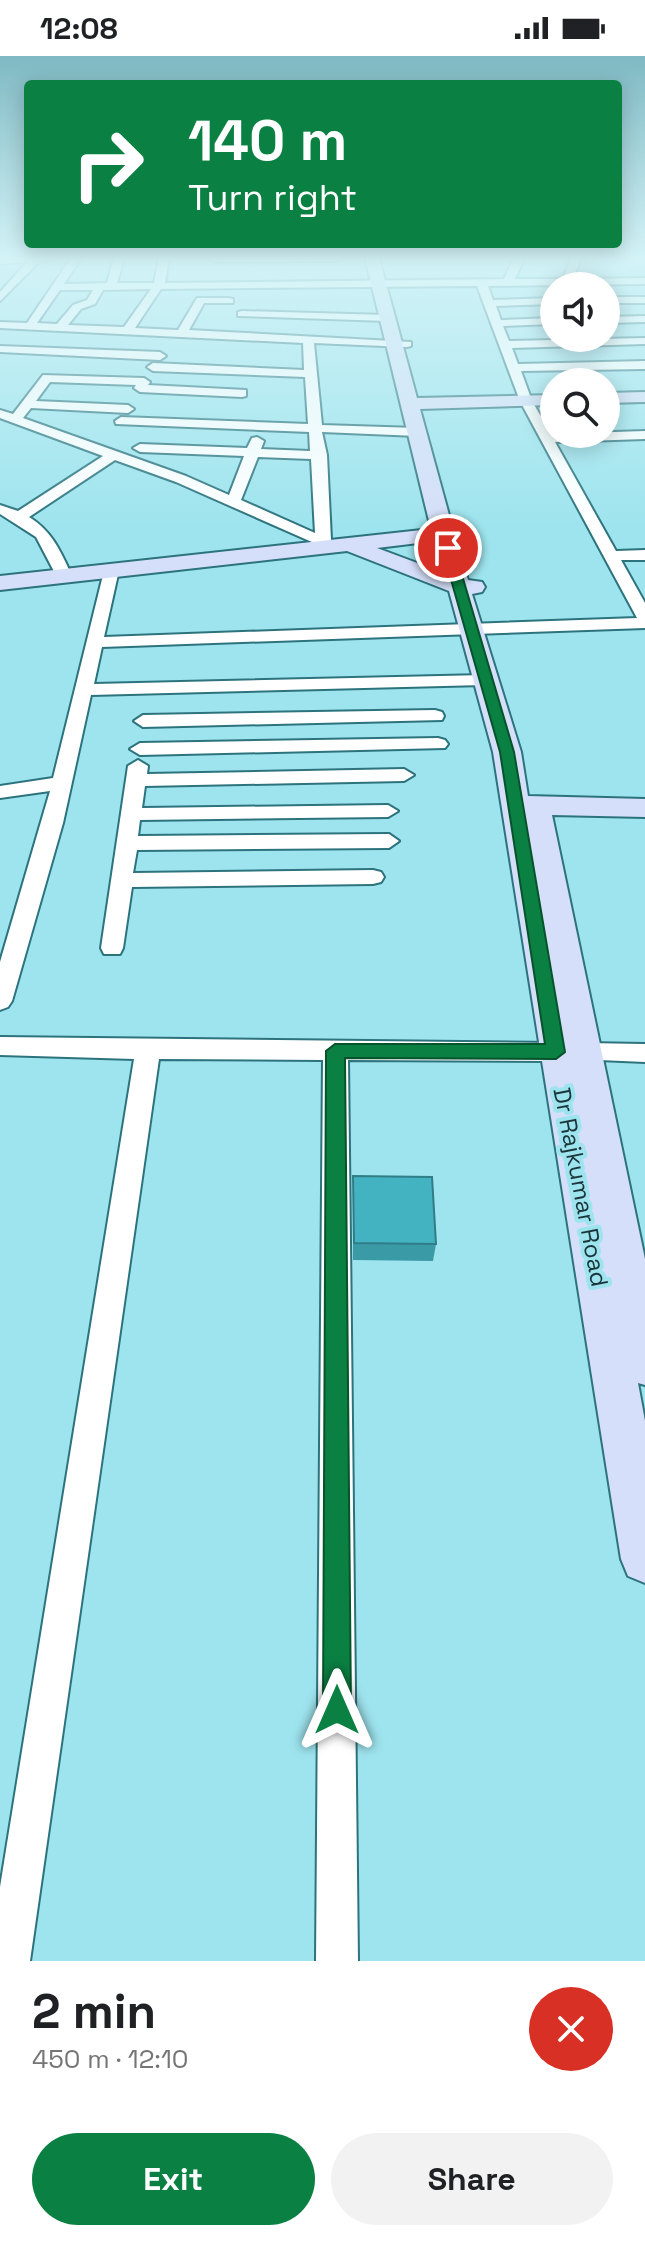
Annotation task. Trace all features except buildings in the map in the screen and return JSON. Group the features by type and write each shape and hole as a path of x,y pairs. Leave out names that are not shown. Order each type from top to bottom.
{"main road":[{"name":"Dr Rajkumar Road","path":"398,347 480,629 527,750 528,806 570,1052 608,1331 645,1559"},
{"path":"620,398 645,397"},
{"path":"417,414 540,400"},
{"path":"0,583 333,543 454,540"},
{"path":"333,543 468,587"},
{"name":"Dr Rajkumar Road","path":"480,629 484,680 528,806"},
{"path":"528,806 645,808"},
{"name":"Dr Rajkumar Road","path":"570,1052 645,1365"}],"street":[{"path":"115,435 167,347"},
{"path":"293,352 307,347"},
{"path":"309,347 314,430 333,543"},
{"path":"506,347 526,401 540,427"},
{"path":"0,348 252,372 311,374"},
{"path":"514,368 645,365"},
{"path":"181,479 205,425 234,409 252,372"},
{"path":"15,420 47,378 142,385 205,425"},
{"path":"27,404 115,435 181,479 333,543"},
{"path":"19,517 115,435 175,407 234,409 262,428 314,430 417,414"},
{"path":"0,414 15,420 115,435"},
{"path":"233,502 262,428"},
{"path":"620,436 640,435 645,449"},
{"path":"140,448 320,455"},
{"path":"94,642 480,629 645,620 552,448"},
{"path":"0,509 34,525 47,537 64,576"},
{"path":"0,530 34,525"},
{"path":"611,556 645,555"},
{"path":"0,1001 62,783 111,570"},
{"path":"83,690 484,680"},
{"path":"112,948 148,688"},
{"path":"143,721 435,716"},
{"path":"140,749 438,744"},
{"path":"136,780 404,775"},
{"path":"0,792 62,783"},
{"path":"130,814 388,811"},
{"path":"126,843 389,841"},
{"path":"121,880 373,877"},
{"path":"0,1046 645,1053"},
{"path":"9,1961 8,1908 148,1050"},
{"path":"335,1051 337,1961"}],"route":[{"path":"337,1710 335,1051 556,1052 507,752 448,548"}]}
